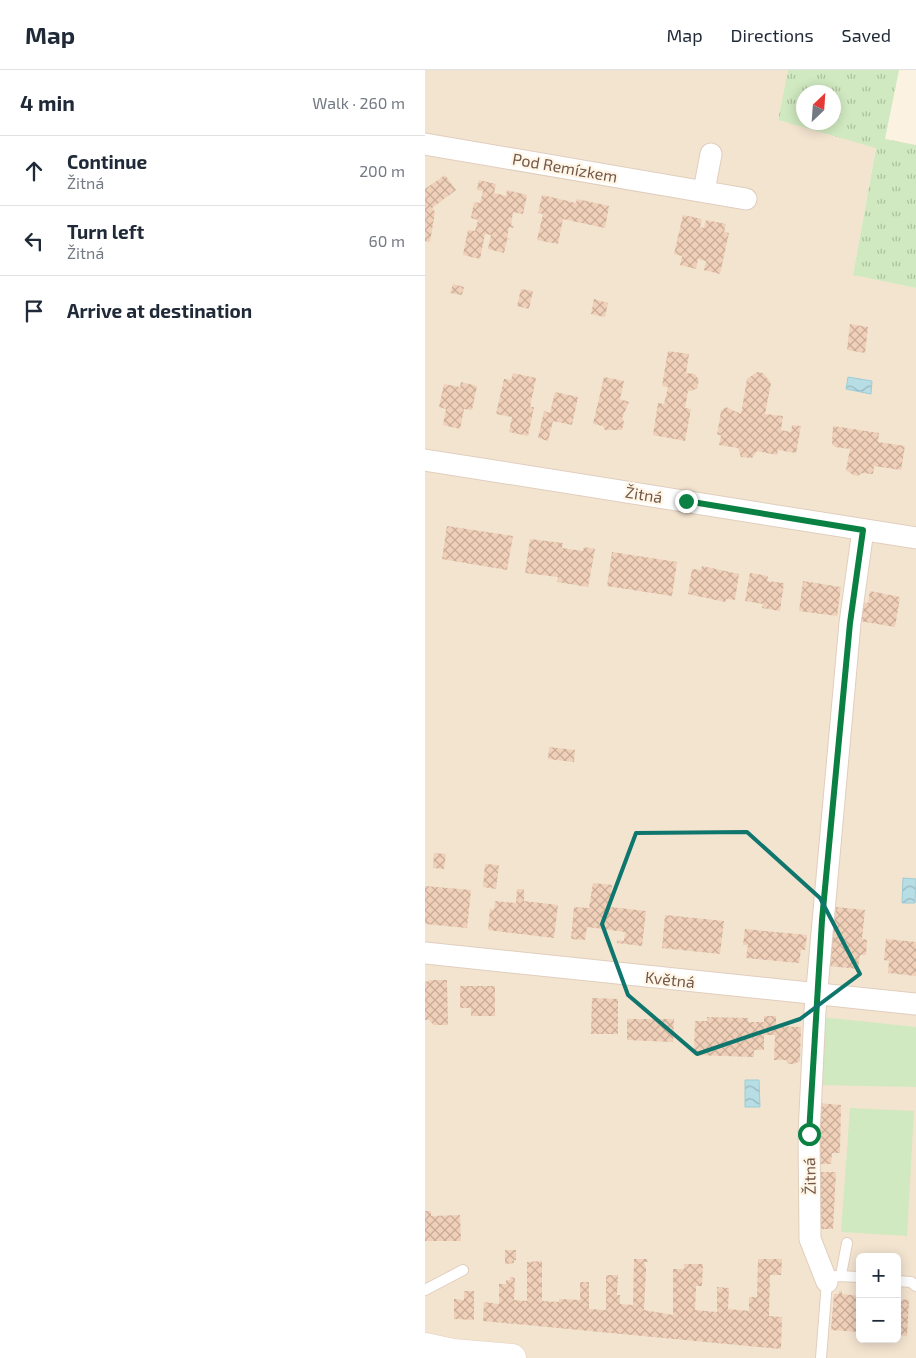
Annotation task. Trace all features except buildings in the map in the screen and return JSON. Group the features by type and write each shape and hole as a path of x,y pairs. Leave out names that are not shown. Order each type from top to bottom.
{"street":[{"name":"Pod Remízkem","path":"425,144 747,198"},
{"path":"705,191 711,154"},
{"name":"Žitná","path":"425,460 916,538"},
{"name":"Žitná","path":"834,1278 825,1272 810,1239 809,1134 816,994 850,623 863,530"},
{"name":"Květná","path":"425,953 916,1004"},
{"path":"425,1347 512,1358"}],"lane":[{"path":"821,1358 834,1278 847,1243"},
{"path":"425,1290 463,1270"},
{"path":"834,1278 856,1277"},
{"path":"901,1281 911,1282 916,1286"}],"highlighted area":[{"path":"747,832 820,898 860,974 800,1019 697,1054 628,995 602,924 636,833"}],"shaded area":[{"path":"425,70 788,70 778,120 796,125 796,130 814,130 876,147 853,275 916,288 916,1358 425,1358"}],"green space":[{"path":"788,70 899,70 885,139 916,145 916,288 853,275 876,148 813,130 841,130 841,85 796,85 796,125 778,120"},
{"path":"821,1017 916,1027 916,1087 818,1085"},
{"path":"850,1108 914,1111 907,1236 841,1232"}],"water":[{"path":"848,377 872,381 871,394 846,389"},
{"path":"903,878 916,879 915,903 902,903"},
{"path":"745,1080 759,1080 760,1107 745,1107"}],"route":[{"path":"686,501 863,530 850,623 822,920 809,1134"}]}
